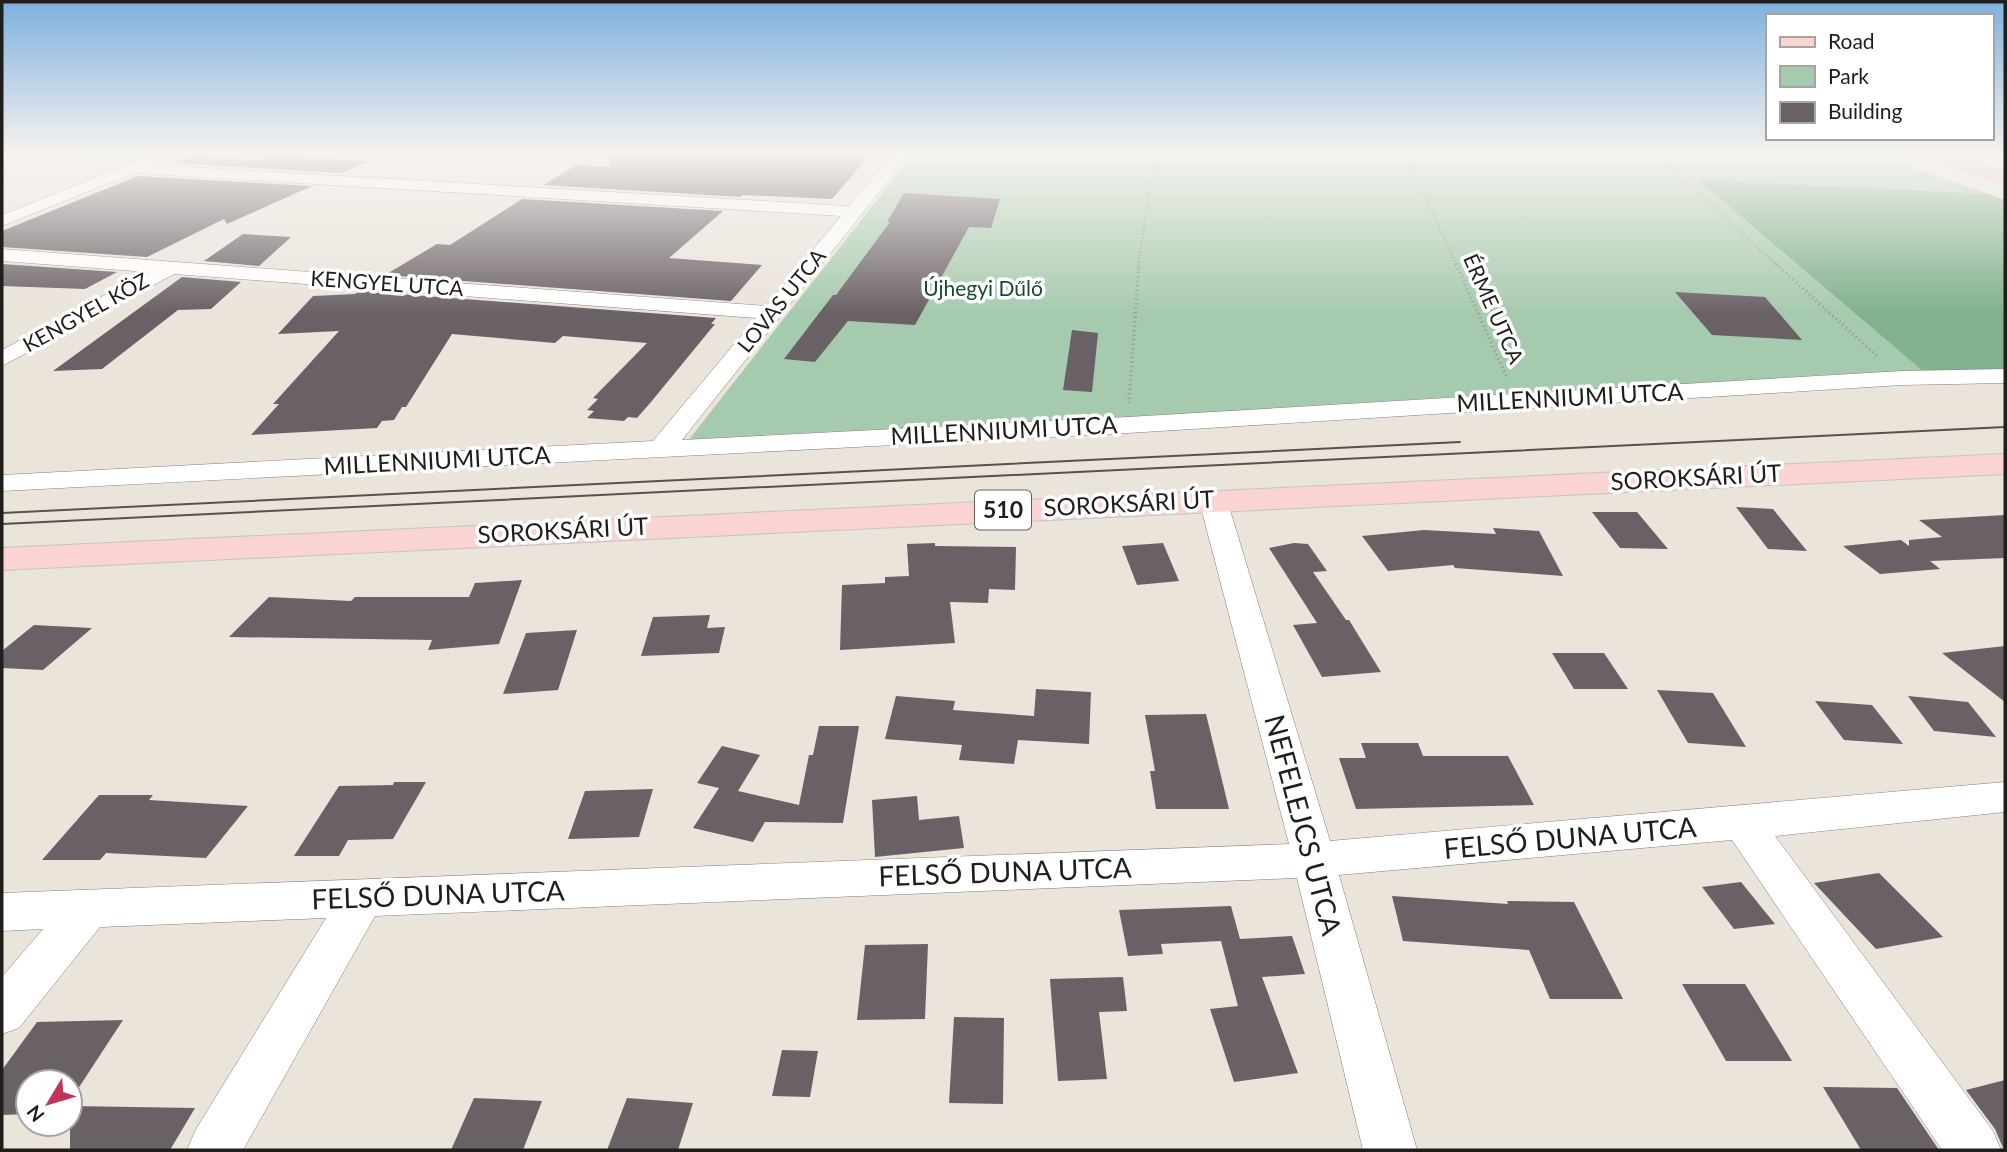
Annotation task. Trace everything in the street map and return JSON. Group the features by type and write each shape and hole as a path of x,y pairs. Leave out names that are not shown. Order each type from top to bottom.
{"main road":[{"name":"SOROKSÁRI ÚT","path":"2,559 2005,464"}],"street":[{"path":"2,221 39,206"},
{"path":"752,206 854,212"},
{"name":"LOVAS UTCA","path":"661,449 859,206"},
{"name":"KENGYEL UTCA","path":"2,255 771,313"},
{"name":"KENGYEL KÖZ","path":"2,359 170,268"},
{"name":"MILLENNIUMI UTCA","path":"2,483 1128,425 1902,378 2005,376"},
{"name":"NEFELEJCS UTCA","path":"1213,500 1314,860 1391,1150"},
{"name":"FELSŐ DUNA UTCA","path":"2,912 1314,860 1744,823 2005,797"},
{"path":"1744,823 1974,1150"},
{"path":"214,1150 362,898"},
{"path":"2,1012 89,908"}],"path":[{"path":"1128,425 1133,307 1145,206"},
{"name":"ÉRME UTCA","path":"1429,206 1517,401"},
{"path":"1712,206 1902,378"}],"green space":[{"name":"Újhegyi Dűlő","path":"873,206 1728,206 1925,373 687,442"},
{"path":"1728,206 2005,206 2005,370 1925,373"}],"building":[{"path":"64,206 268,206 227,224 224,219 147,257 2,247 2,231"},
{"path":"511,206 635,206 723,211 669,258 762,265 731,301 385,275 437,244 450,245"},
{"path":"897,206 998,206 991,228 969,227 915,325 848,321 815,362 784,359 833,295 836,295 890,222 887,222"},
{"path":"243,234 291,237 259,266 204,261"},
{"path":"2,264 117,272 85,289 2,286"},
{"path":"182,277 241,282 211,309 178,310 102,369 53,371"},
{"path":"360,291 716,318 711,324 715,324 637,418 628,417 624,421 587,418 594,411 587,410 598,399 593,398 647,343 563,336 555,343 452,334 406,407 402,407 394,420 382,421 377,428 251,435 279,404 273,404 339,331 278,334 313,296 355,294"},
{"path":"1675,292 1765,297 1802,340 1712,335"},
{"path":"1072,330 1098,333 1092,392 1063,390"},
{"path":"1736,507 1773,509 1807,551 1768,549"},
{"path":"1592,512 1637,512 1668,549 1620,548"},
{"path":"2005,515 2005,558 1930,561 1940,569 1880,574 1843,546 1901,540 1909,546 1909,540 1942,537 1919,520"},
{"path":"1493,528 1539,531 1563,576 1455,568 1453,565 1388,571 1362,536 1424,530 1496,534"},
{"path":"935,543 935,546 1016,547 1015,590 989,589 988,603 950,602 955,643 840,650 842,585 885,583 885,577 909,576 907,544"},
{"path":"1163,543 1179,581 1137,585 1122,546"},
{"path":"1294,543 1308,544 1327,571 1313,572 1346,620 1349,620 1381,672 1322,677 1293,625 1317,623 1269,548"},
{"path":"522,580 499,644 428,650 432,640 229,637 269,597 351,601 355,597 469,597 475,583"},
{"path":"710,615 707,628 725,627 719,653 641,656 653,617"},
{"path":"34,625 92,628 43,670 2,668 2,651"},
{"path":"577,630 558,690 503,694 526,633"},
{"path":"2005,646 2005,702 1942,653"},
{"path":"1552,653 1604,653 1628,689 1574,689"},
{"path":"1036,689 1091,692 1089,744 1018,740 1014,764 959,760 962,745 885,739 896,696 955,701 953,710 1034,716"},
{"path":"1657,690 1713,693 1746,747 1688,743"},
{"path":"1908,696 1968,702 1996,737 1934,731"},
{"path":"1815,701 1872,705 1903,744 1844,740"},
{"path":"1206,714 1229,809 1156,809 1150,771 1155,771 1145,715"},
{"path":"819,726 859,726 843,823 765,822 753,842 693,828 719,788 697,783 722,746 760,755 738,791 799,805 809,755 813,755"},
{"path":"1361,743 1418,743 1423,756 1508,756 1534,805 1356,809 1339,758 1366,758"},
{"path":"394,782 426,782 393,839 348,840 339,856 294,856 339,786 393,785"},
{"path":"653,789 639,837 568,839 585,791"},
{"path":"99,795 153,795 149,800 248,806 206,858 106,853 100,860 42,860"},
{"path":"917,796 919,820 959,816 964,848 875,857 872,800"},
{"path":"1879,873 1943,937 1876,949 1814,883"},
{"path":"1741,882 1775,924 1734,929 1702,887"},
{"path":"1392,896 1508,904 1507,901 1574,902 1623,999 1550,999 1529,950 1403,941"},
{"path":"1231,906 1240,939 1292,936 1305,974 1262,977 1298,1073 1234,1082 1210,1009 1238,1006 1221,941 1161,944 1163,954 1128,956 1119,910"},
{"path":"928,944 925,1019 857,1020 865,945"},
{"path":"1123,977 1127,1011 1099,1012 1107,1079 1058,1081 1050,979"},
{"path":"1682,984 1745,984 1792,1061 1726,1061"},
{"path":"954,1017 1004,1018 1003,1104 949,1103"},
{"path":"123,1020 84,1080 84,1068 14,1068 14,1115 2,1115 2,1070 37,1022"},
{"path":"782,1050 818,1051 810,1097 772,1096"},
{"path":"2005,1080 2004,1150 1995,1129 1966,1090"},
{"path":"1823,1087 1897,1088 1939,1150 1861,1150"},
{"path":"474,1098 542,1101 523,1150 451,1150"},
{"path":"627,1098 693,1103 678,1150 607,1150"},
{"path":"84,1106 195,1108 170,1150 70,1150 70,1138 84,1138"}],"tram line":[{"path":"2,524 2005,427"},
{"path":"2,513 1460,442"}]}
